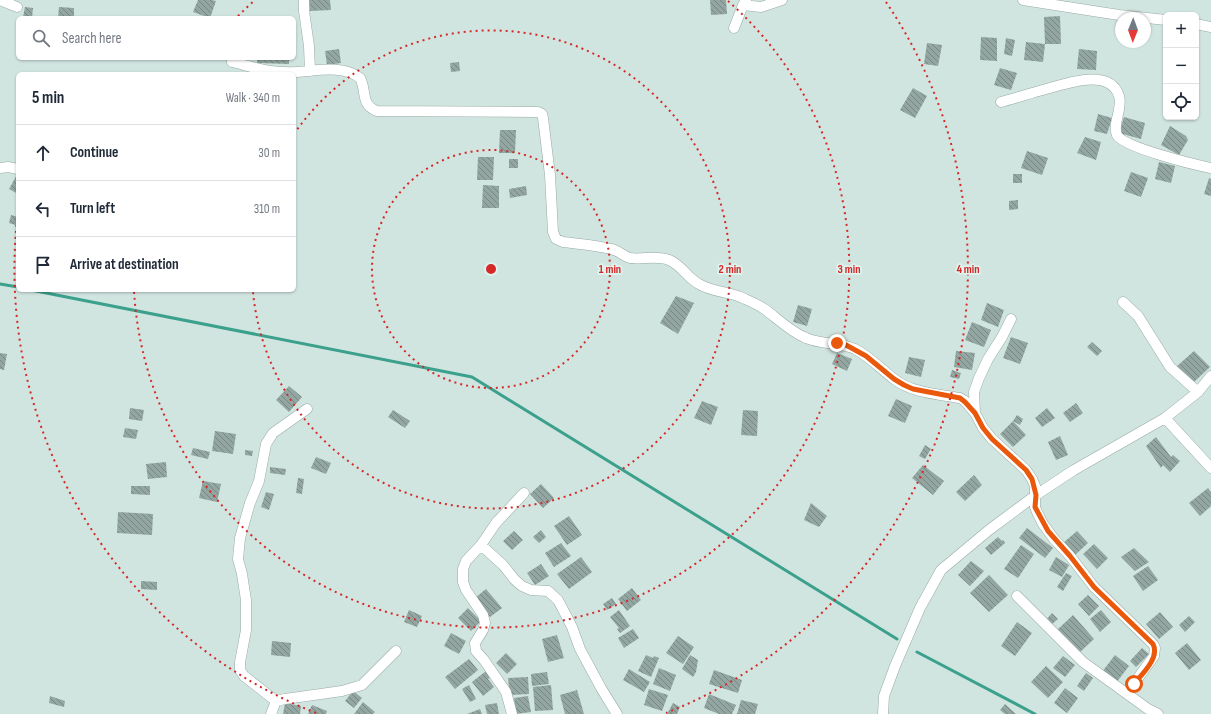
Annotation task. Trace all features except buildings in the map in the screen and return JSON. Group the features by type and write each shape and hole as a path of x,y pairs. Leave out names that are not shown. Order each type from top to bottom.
{"street":[{"path":"0,0 17,7"},
{"path":"304,0 310,71"},
{"path":"734,28 745,2 761,7 782,0"},
{"path":"1023,0 1119,15 1163,20"},
{"path":"1199,25 1211,27"},
{"path":"232,62 271,71 284,72"},
{"path":"296,73 319,69 340,71 358,77 362,81 368,104 372,109 378,111 536,111 543,118 545,128 553,232 558,240 612,249 626,257 662,258 668,260 680,266 697,284 711,290 743,297 765,310 794,332 806,338 846,345 866,356 894,379 904,385 913,389 960,398 975,413 983,428 992,439 1026,470 1032,479 1036,495 1035,507 1048,531 1094,587 1153,644 1155,648 1152,661 1127,693"},
{"path":"1001,102 1081,80 1101,80 1113,86 1119,96 1120,108 1116,129 1117,135 1122,141 1148,151 1211,168"},
{"path":"0,168 8,167 16,169"},
{"path":"0,173 0,178"},
{"path":"1123,302 1138,316 1170,367 1198,392"},
{"path":"975,413 974,392 979,378 988,359 1012,318"},
{"path":"883,714 884,696 895,666 920,608 941,570 988,530 1036,495 1074,470 1165,418 1198,392 1211,376"},
{"path":"276,701 244,676 240,670 246,630 246,600 238,559 240,538 250,503 259,481 266,444 273,433 306,409"},
{"path":"1165,418 1211,468"},
{"path":"512,714 506,692 484,660 476,652 475,643 483,630 485,623 483,614 466,590 463,582 466,562 481,545 496,523 524,493"},
{"path":"481,545 503,565 522,586 531,590 548,591 558,600 572,627 580,649 600,688 618,714"},
{"path":"1017,596 1083,662 1158,714"},
{"path":"276,701 342,691 362,685 396,651"},
{"path":"271,714 276,701"}],"waterway":[{"path":"0,284 16,287"},
{"path":"41,292 472,377 897,639"},
{"path":"917,652 1035,714"}],"route":[{"path":"837,343 846,345 866,356 894,379 904,385 913,389 960,398 963,400 975,413 983,428 992,439 1026,470 1035,486 1035,507 1048,531 1094,587 1153,644 1155,651 1152,661 1134,684"}]}
